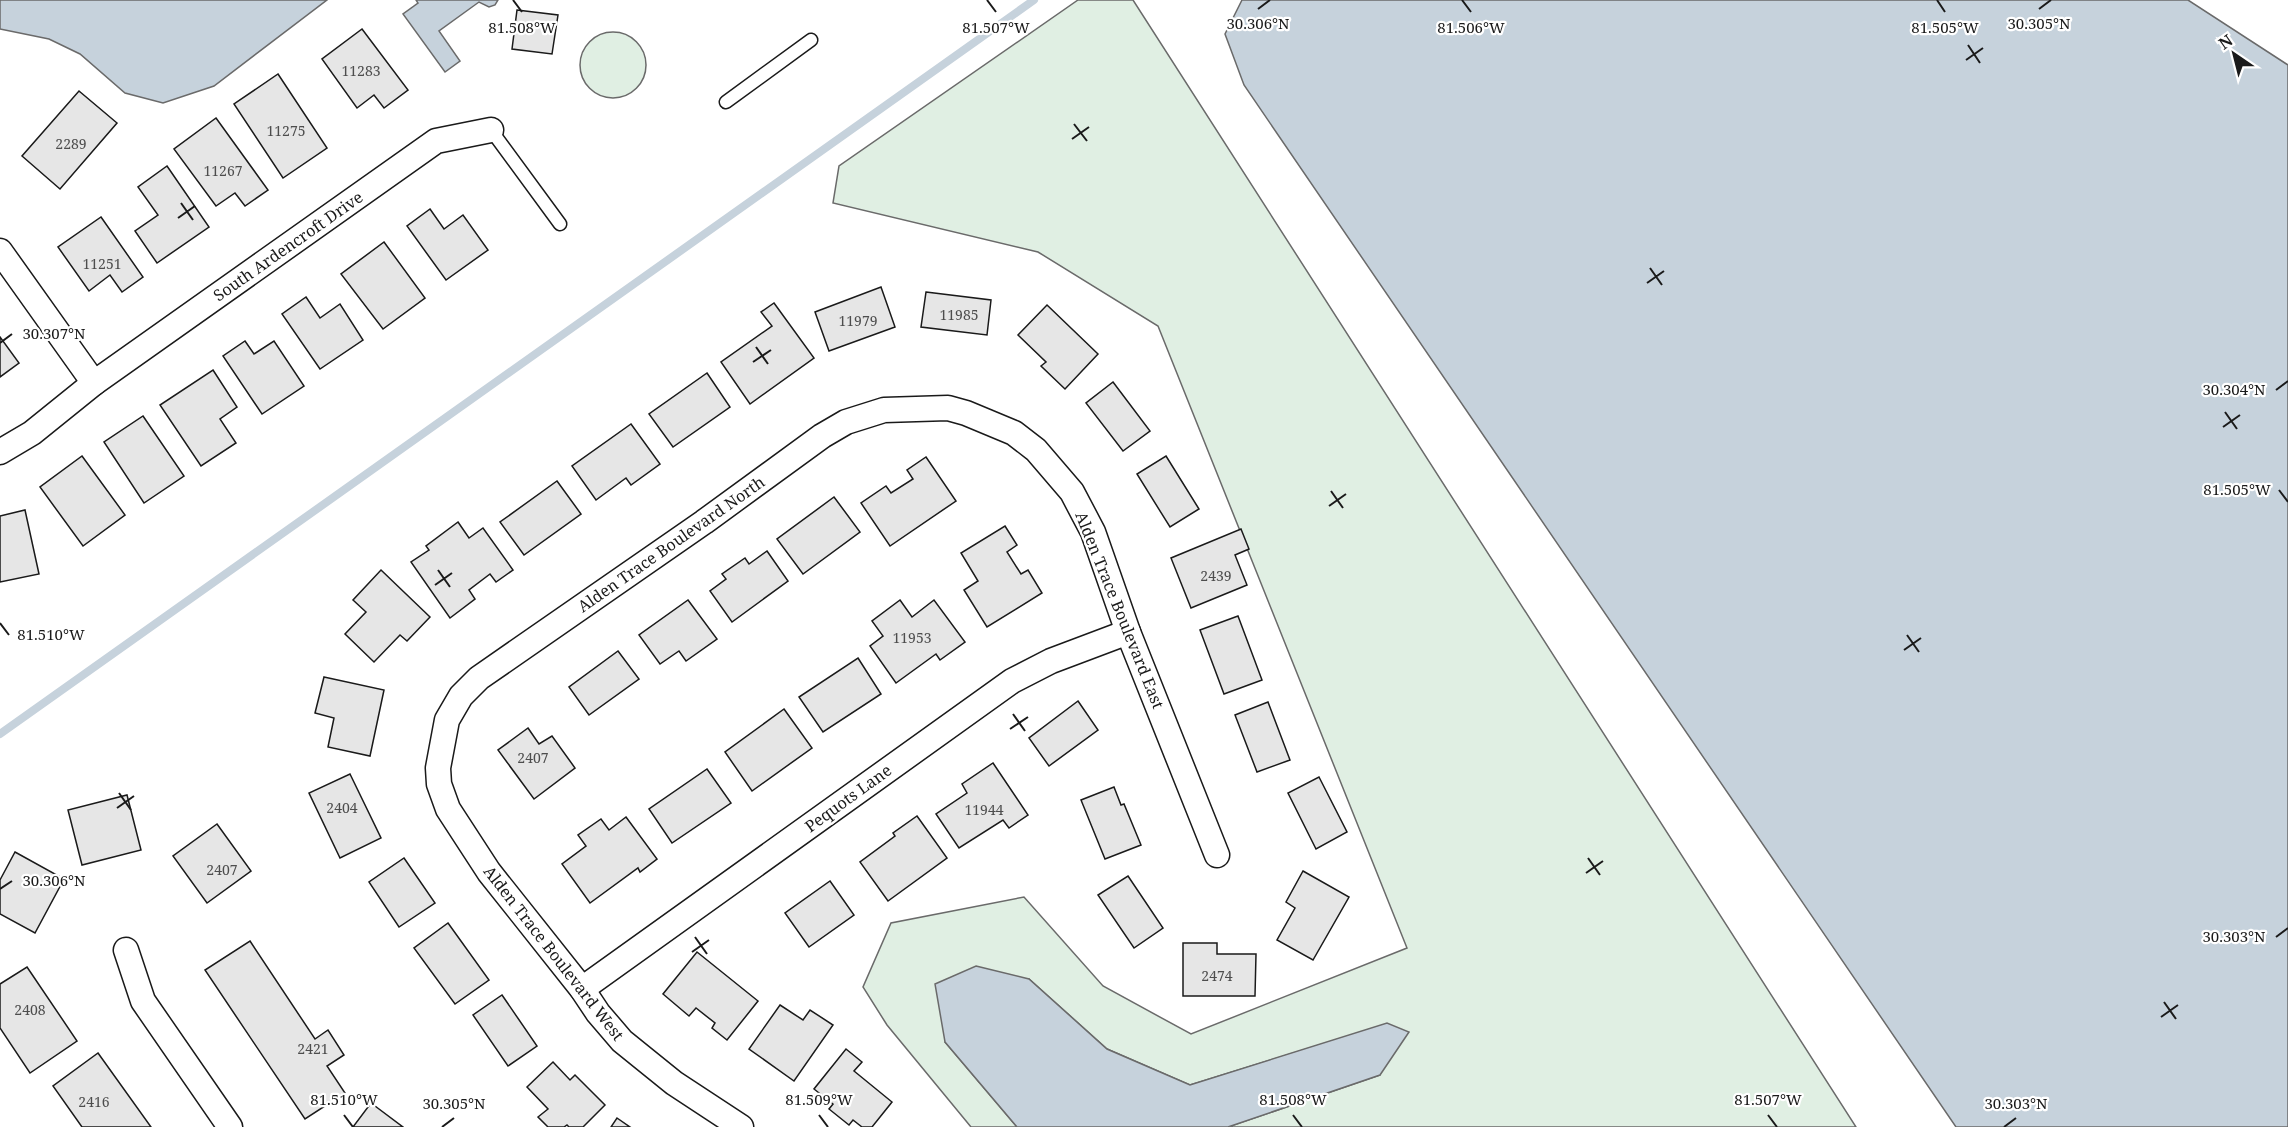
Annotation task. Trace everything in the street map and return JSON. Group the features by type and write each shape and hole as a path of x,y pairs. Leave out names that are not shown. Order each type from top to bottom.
{"street":[{"name":"South Ardencroft Drive","path":"0,452 32,433 94,383 436,141 491,130"},
{"path":"0,251 94,383"},
{"name":"Alden Trace Boulevard North","path":"438,768 447,720 461,696 479,678 704,522 822,436 846,422 884,410 948,408 966,413"},
{"name":"Alden Trace Boulevard East","path":"966,413 1014,434 1036,450 1072,492 1093,532 1128,632 1217,855"},
{"name":"Pequots Lane","path":"582,989 1012,681 1051,661 1128,632"},
{"name":"Alden Trace Boulevard West","path":"438,768 439,784 448,809 489,872 582,989 598,1013 622,1041 674,1083 741,1127"},
{"path":"126,950 143,1001 230,1127"}],"lane":[{"path":"726,102 811,40"},
{"path":"491,130 560,224"}],"green space":[{"path":"1078,0 1133,0 1856,1127 1228,1127 1380,1075 1387,1024 1190,1085 1107,1049 1029,979 945,1042 1017,1127 971,1127 887,1025 863,987 891,923 1024,897 1103,986 1191,1034 1407,948 1158,326 1038,252 833,203 839,166"},
{"path":"613,32 626,34 641,47 646,65 644,78 631,93 613,98 600,96 585,83 580,65 582,52 595,37"}],"shaded area":[{"path":"0,0 327,0 214,86 163,103 125,93 80,54 49,39 0,29"},
{"path":"416,0 498,0 495,5 489,7 479,2 439,31 460,61 445,72 403,14 418,3"},
{"path":"1242,0 2188,0 2288,65 2288,1127 1956,1127 1244,85 1225,34"},
{"path":"976,966 1029,979 1107,1049 1190,1085 1387,1023 1409,1032 1380,1075 1228,1127 1017,1127 945,1042 935,984"}],"building":[{"path":"517,10 558,15 552,54 512,49"},
{"path":"362,29 408,90 384,108 374,95 357,108 322,59"},
{"path":"278,74 327,148 283,178 234,104"},
{"path":"79,91 117,123 60,189 22,156"},
{"path":"216,118 268,190 245,206 235,193 216,206 174,149"},
{"path":"167,166 209,227 157,263 135,231 158,215 138,187"},
{"path":"430,209 444,229 463,215 488,250 446,280 407,226"},
{"path":"101,217 143,277 122,292 110,275 89,291 58,247"},
{"path":"384,242 425,298 383,329 341,274"},
{"path":"881,287 895,327 829,351 815,312"},
{"path":"926,292 991,300 987,335 921,327"},
{"path":"306,297 320,318 340,304 363,340 320,369 282,314"},
{"path":"774,303 814,358 750,404 721,362 772,326 761,312"},
{"path":"1047,305 1098,354 1065,389 1041,366 1046,362 1018,335"},
{"path":"0,337 19,363 0,377"},
{"path":"245,341 254,354 274,341 304,386 262,414 223,356"},
{"path":"213,370 237,407 220,419 236,443 201,466 160,405"},
{"path":"707,373 730,407 673,447 649,414"},
{"path":"1113,382 1150,431 1123,451 1086,403"},
{"path":"143,416 184,476 144,503 104,442"},
{"path":"631,424 660,464 631,485 626,478 596,500 572,466"},
{"path":"82,456 125,515 83,546 40,487"},
{"path":"1166,456 1199,509 1170,527 1137,474"},
{"path":"926,457 956,501 890,546 861,503 886,486 891,493 913,479 907,470"},
{"path":"557,481 581,514 524,555 500,522"},
{"path":"834,497 860,532 803,574 777,539"},
{"path":"25,510 39,574 0,582 0,516"},
{"path":"458,522 469,538 483,528 513,570 496,582 490,574 469,590 475,599 450,618 411,562 429,550 426,546"},
{"path":"1005,526 1017,545 1007,552 1021,574 1028,570 1042,593 987,627 964,590 978,581 961,553"},
{"path":"1241,529 1249,549 1235,555 1247,585 1191,608 1171,558"},
{"path":"767,551 788,581 732,622 710,591 726,579 722,574 745,558 749,564"},
{"path":"381,570 430,617 407,641 400,635 374,662 345,634 366,612 353,600"},
{"path":"688,600 717,639 686,661 679,651 660,664 639,635"},
{"path":"900,600 912,617 934,600 965,642 940,660 936,654 896,683 870,646 883,636 872,621"},
{"path":"1238,616 1262,680 1224,694 1200,630"},
{"path":"618,651 639,679 589,715 569,687"},
{"path":"858,658 881,694 823,732 799,697"},
{"path":"324,677 384,690 370,756 328,747 334,718 315,713"},
{"path":"1078,701 1098,730 1049,766 1029,738"},
{"path":"1268,702 1290,760 1257,772 1235,715"},
{"path":"784,709 812,748 752,791 725,752"},
{"path":"528,728 539,744 552,736 575,768 534,799 498,750"},
{"path":"993,763 1028,815 1009,828 1003,820 959,848 936,814 967,793 962,784"},
{"path":"707,769 731,803 672,843 649,809"},
{"path":"350,774 381,838 340,858 309,793"},
{"path":"1319,777 1347,832 1316,849 1288,793"},
{"path":"1114,787 1121,805 1124,804 1141,845 1105,859 1081,800"},
{"path":"127,795 141,850 82,865 68,810"},
{"path":"917,816 947,858 888,901 860,862 895,836 893,833"},
{"path":"626,817 657,859 640,872 638,868 590,903 562,864 586,846 578,835 601,819 609,830"},
{"path":"217,824 251,871 207,903 173,856"},
{"path":"15,852 64,879 35,933 0,914 0,880"},
{"path":"404,858 435,903 399,927 369,882"},
{"path":"1303,871 1349,897 1313,960 1277,940 1295,908 1286,902"},
{"path":"1128,876 1163,928 1134,948 1098,895"},
{"path":"830,881 854,915 809,947 785,913"},
{"path":"448,923 489,980 455,1004 414,948"},
{"path":"250,941 315,1039 328,1030 344,1055 327,1066 345,1093 305,1119 205,970"},
{"path":"1183,943 1217,943 1217,954 1256,954 1255,996 1183,996"},
{"path":"697,952 758,1001 727,1040 712,1028 715,1023 696,1008 689,1016 663,994"},
{"path":"27,967 77,1041 30,1073 0,1028 0,984"},
{"path":"502,995 537,1046 508,1066 473,1015"},
{"path":"780,1005 803,1020 810,1010 833,1025 794,1081 749,1049"},
{"path":"846,1049 862,1062 854,1071 892,1102 872,1127 862,1127 853,1120 849,1125 829,1109 833,1104 814,1089"},
{"path":"98,1053 151,1127 82,1127 53,1086"},
{"path":"553,1062 570,1080 575,1075 605,1105 583,1127 567,1125 548,1127 538,1117 548,1109 527,1087"},
{"path":"371,1103 403,1127 353,1127"},
{"path":"617,1118 630,1127 611,1127"}],"waterway":[{"path":"0,734 1034,0"}]}
